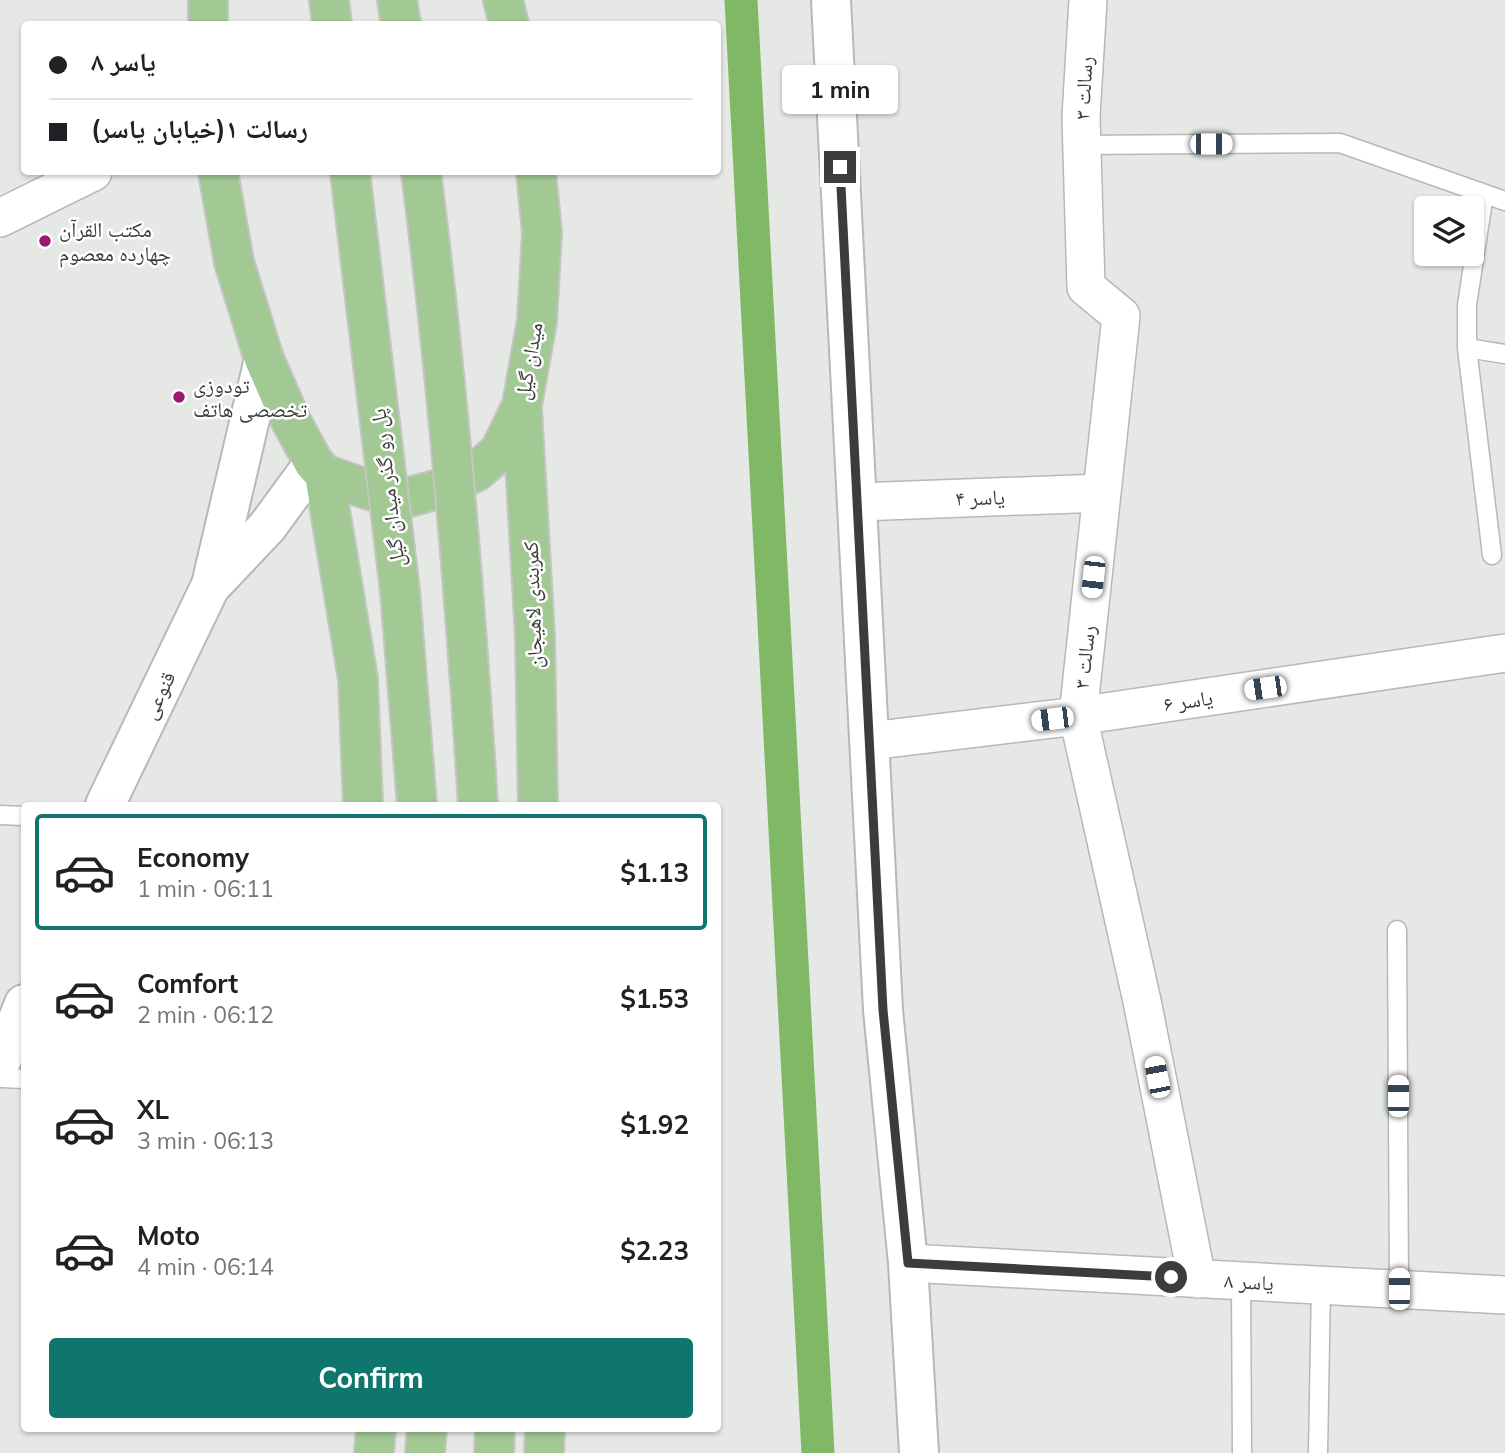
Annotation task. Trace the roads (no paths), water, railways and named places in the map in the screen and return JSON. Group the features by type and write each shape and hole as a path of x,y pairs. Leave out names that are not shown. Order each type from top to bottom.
{"highway":[{"path":"208,0 208,21"},
{"path":"329,0 332,21"},
{"path":"397,0 400,21"},
{"path":"503,0 508,21"},
{"path":"219,175 234,262 264,359 291,421 319,469 358,679 363,802"},
{"name":"پل رو گذر میدان گیل","path":"350,175 400,591 417,802"},
{"path":"421,175 439,316 464,583 478,802"},
{"name":"میدان گیل","path":"319,469 369,490 409,497 443,488 477,471 500,451 522,405 537,321 542,233 536,175"},
{"name":"کمربندی لاهیجان","path":"522,405 534,637 538,802"},
{"path":"374,1453 376,1432"},
{"path":"425,1453 427,1432"},
{"path":"494,1453 495,1432"},
{"path":"544,1453 545,1432"}],"street":[{"path":"831,0 883,1010 908,1263 919,1453"},
{"name":"رسالت ۳","path":"1088,0 1081,117 1086,287 1121,316 1078,716 1138,982 1197,1279"},
{"path":"0,218 87,175"},
{"name":"قنوعی","path":"106,802 211,585 264,359"},
{"name":"قنوعی","path":"211,585 319,469"},
{"name":"یاسر ۴","path":"858,502 1102,493"},
{"name":"یاسر ۶","path":"870,741 1078,716 1505,653"},
{"path":"0,1064 21,1012"},
{"name":"یاسر ۸","path":"908,1263 1505,1295"}],"lane":[{"path":"1081,145 1340,143 1505,201"},
{"path":"1484,194 1467,305 1467,348 1492,555"},
{"path":"1467,348 1505,354"},
{"path":"0,815 21,817"},
{"path":"1397,930 1399,1289"},
{"path":"0,1077 21,1079"},
{"path":"1241,1281 1242,1453"},
{"path":"1318,1453 1321,1285"}],"waterway":[{"path":"741,0 818,1453"}],"place":[{"name":"مکتب القرآن چهارده معصوم","path":"45,241"},
{"name":"تودوزی تخصصی هاتف","path":"179,397"}]}
